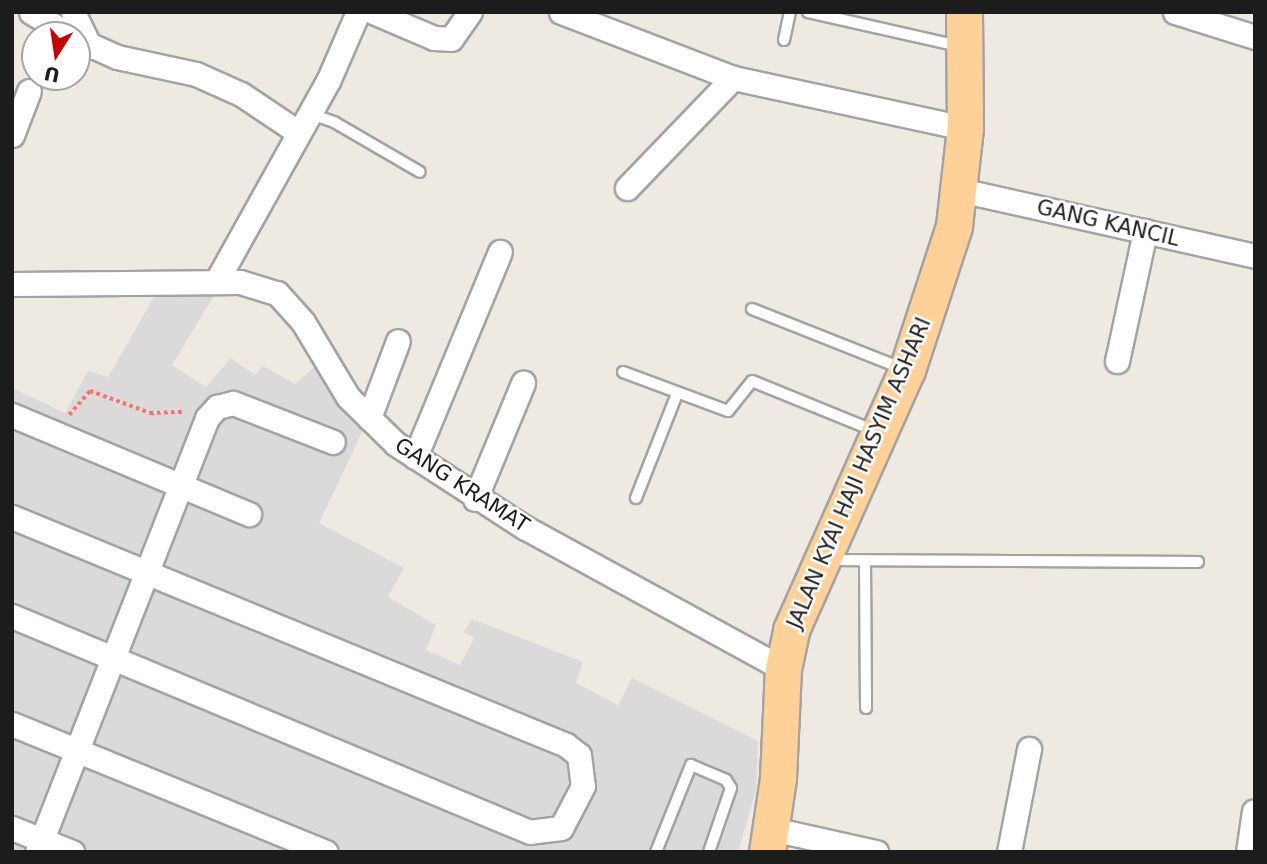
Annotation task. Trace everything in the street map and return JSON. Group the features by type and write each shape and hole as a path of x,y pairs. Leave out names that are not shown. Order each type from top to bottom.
{"main road":[{"name":"JALAN KYAI HAJI HASYIM ASHARI","path":"770,840 783,669 791,630 820,559 907,370 940,278 960,190 965,128 964,12"}],"street":[{"path":"31,12 46,21"},
{"path":"216,282 302,122 329,79 358,12"},
{"path":"373,12 434,38 451,38 470,12"},
{"path":"562,12 733,78 965,128"},
{"path":"1175,12 1255,37"},
{"path":"91,44 195,74 302,122"},
{"path":"627,188 733,78"},
{"path":"12,135 29,91"},
{"name":"GANG KANCIL","path":"960,190 1255,256"},
{"path":"1117,362 1146,231"},
{"path":"415,457 500,252"},
{"name":"GANG KRAMAT","path":"12,284 216,282 259,285 289,303 348,397 415,457 475,499 783,669"},
{"path":"369,418 398,341"},
{"path":"475,499 523,383"},
{"path":"39,846 207,418 217,407 233,403 333,442"},
{"path":"12,415 249,514"},
{"path":"12,517 566,746 582,763 583,786 561,828 530,832 12,616"},
{"path":"12,724 326,852"},
{"path":"1009,852 1029,749"},
{"path":"1248,852 1254,811"},
{"path":"12,828 39,846 72,852"},
{"path":"770,840 876,852"}],"lane":[{"path":"784,40 790,12"},
{"path":"808,12 965,48"},
{"path":"302,122 334,122 420,172"},
{"path":"752,309 907,370"},
{"path":"623,372 728,411 752,381 880,433"},
{"path":"636,498 677,394"},
{"path":"820,559 865,562 1198,562"},
{"path":"865,562 866,708"},
{"path":"656,852 691,765 726,780 731,788 709,852"}],"path":[{"path":"58,435 90,391 150,413 190,412 207,418"}],"shaded area":[{"path":"215,294 172,365 206,387 231,358 255,375 263,366 295,384 318,364 366,424 319,523 404,568 388,597 436,625 426,650 460,665 474,638 464,632 472,619 583,662 576,683 618,705 632,678 758,741 756,791 738,852 12,852 12,388 65,413 88,371 108,377 154,297"}]}
